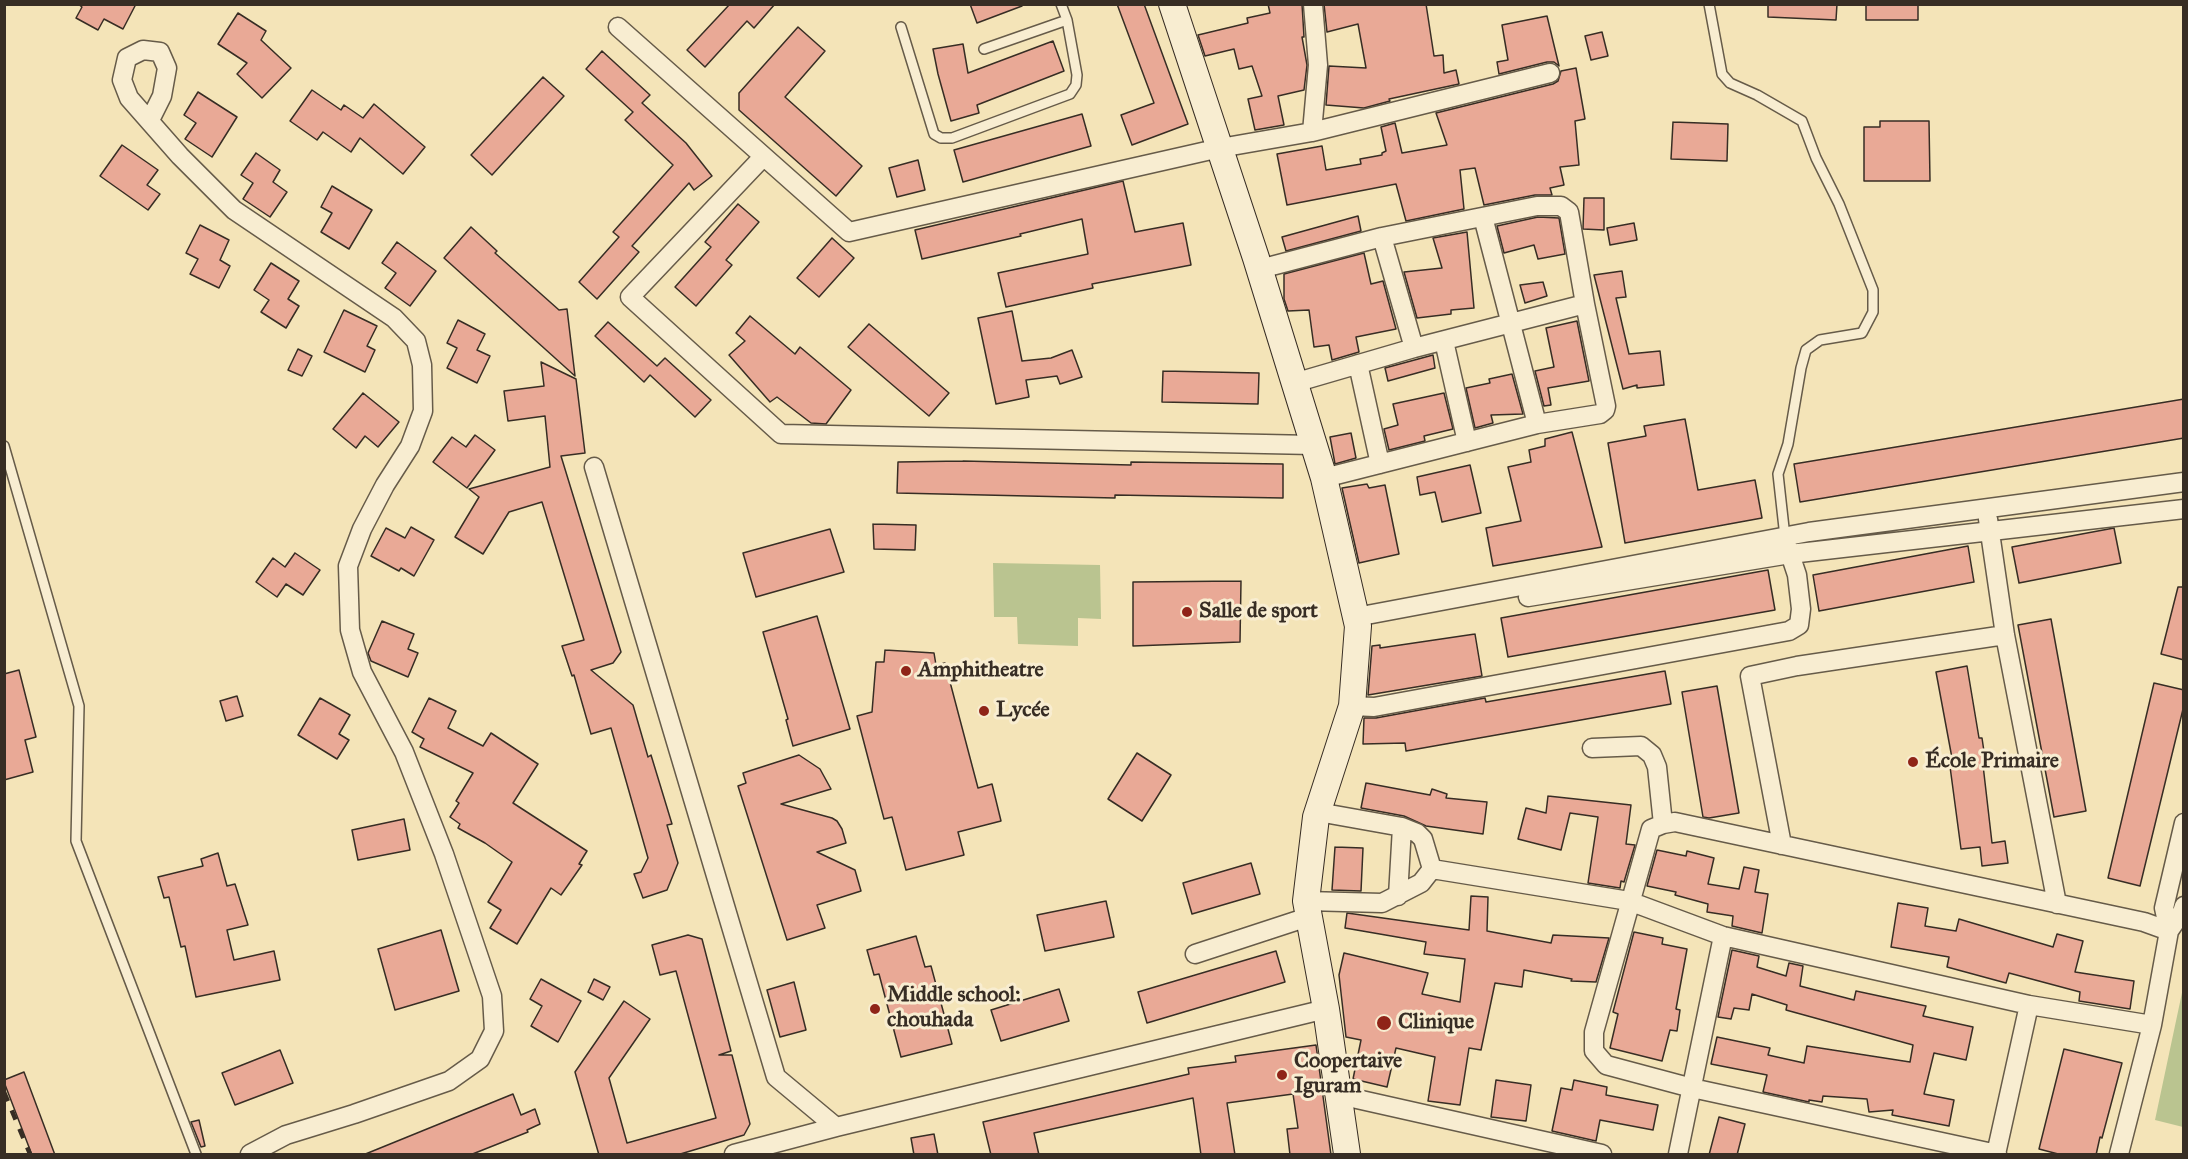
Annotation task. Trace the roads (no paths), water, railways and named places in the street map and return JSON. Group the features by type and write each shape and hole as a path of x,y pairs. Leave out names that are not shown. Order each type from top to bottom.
{"main road":[{"path":"1172,4 1260,269 1324,478 1357,622 1352,706 1318,812 1307,909 1326,1009 1347,1155"}],"street":[{"path":"1312,132 1318,65 1313,4"},
{"path":"618,27 849,232 1220,148 1312,132 1550,73"},
{"path":"150,120 180,156 234,210 394,318 416,341 422,365 423,411 410,446 362,529 348,566 350,630 362,672 404,752 444,854 492,996 494,1031 480,1059 449,1081 286,1135 250,1155"},
{"path":"763,157 630,297 781,434 1313,445"},
{"path":"1260,269 1382,237 1537,206 1561,206 1569,212 1605,410 1600,414 1537,424 1324,478"},
{"path":"1483,217 1537,424"},
{"path":"1382,237 1414,348"},
{"path":"1294,383 1414,348 1585,304"},
{"path":"1444,341 1467,442"},
{"path":"1358,364 1380,464"},
{"path":"594,467 776,1077 836,1127"},
{"path":"1787,546 1809,532 2184,482"},
{"path":"1987,507 2005,634 2057,904"},
{"path":"1357,622 1787,546 1990,531 2184,510"},
{"path":"1352,706 1374,707 1788,631 1799,625 1801,609 1797,575 1787,546"},
{"path":"1782,845 1750,675 2005,634"},
{"path":"1592,748 1641,746 1652,755 1657,767 1663,824"},
{"path":"1318,812 1402,827 1417,833 1422,838 1432,869"},
{"path":"2029,1005 1996,1154 1692,1089 1606,1065 1594,1051 1594,1032 1629,901 1651,829 1663,824 1675,822 2144,922 2169,931"},
{"path":"2119,1155 2152,1025 2169,931 2164,908 2184,823"},
{"path":"1398,896 1402,827"},
{"path":"1432,869 1629,901 1723,936 2029,1005 2152,1025"},
{"path":"1195,954 1307,909 1382,903 1421,883 1432,869"},
{"path":"2169,931 2184,906"},
{"path":"1678,1155 1723,936"},
{"path":"734,1155 836,1127 1326,1009"},
{"path":"1339,1095 1602,1155"}],"lane":[{"path":"901,27 934,134 941,138 952,138 1070,94 1076,85 1077,75 1067,20 1061,4"},
{"path":"1708,4 1722,74 1730,83 1757,95 1802,121 1816,158 1839,204 1873,290 1873,312 1862,333 1820,340 1806,350 1788,444 1778,474 1787,546"},
{"path":"984,49 1067,20"},
{"path":"4,446 79,706 76,842 196,1155"}],"railway":[{"path":"4,1092 30,1154"}],"place":[{"name":"Salle de sport","path":"1187,612"},
{"name":"Amphitheatre","path":"906,671"},
{"name":"Lycée","path":"984,711"},
{"name":"École Primaire","path":"1913,762"},
{"name":"Middle school: chouhada","path":"875,1009"},
{"name":"Clinique","path":"1384,1023"},
{"name":"Coopertaive Iguram","path":"1282,1075"}]}
